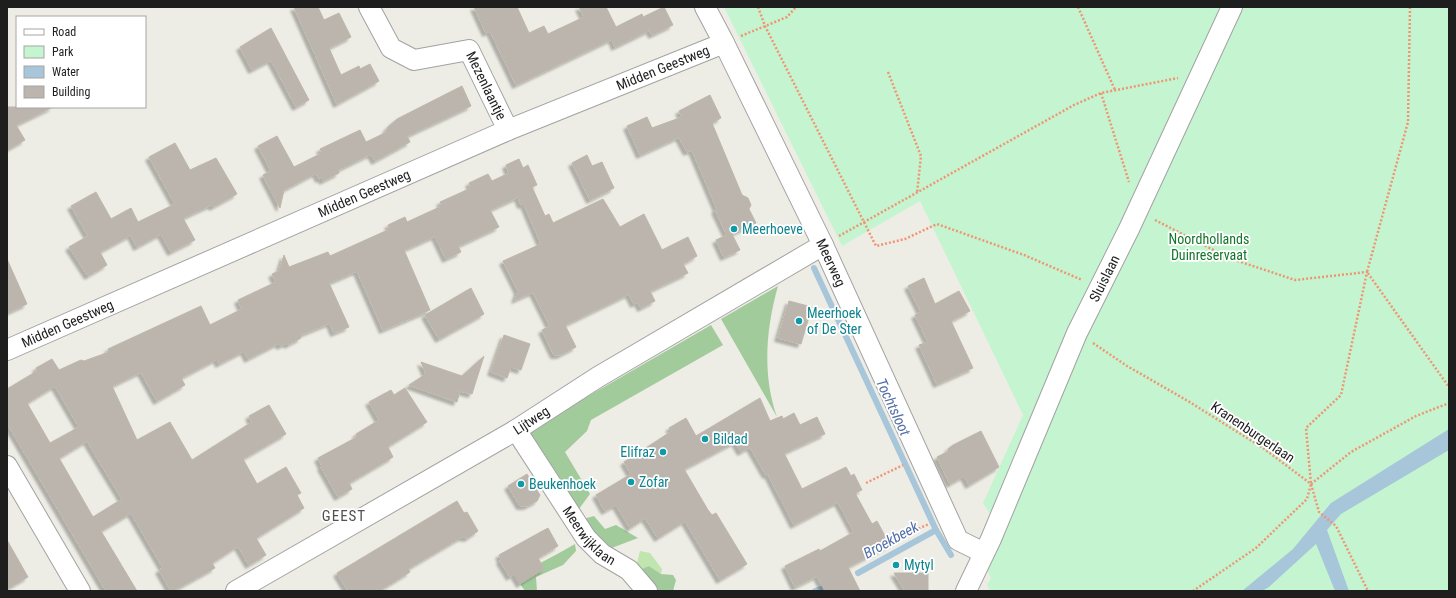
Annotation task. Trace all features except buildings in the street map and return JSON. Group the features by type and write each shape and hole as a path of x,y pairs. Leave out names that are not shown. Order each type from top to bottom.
{"street":[{"name":"Mezenlaantje","path":"368,7 392,48 414,60 469,50 508,130"},
{"name":"Meerweg","path":"704,7 724,43 823,245 958,540 984,553"},
{"name":"Sluislaan","path":"970,589 1077,333 1100,288 1232,7"},
{"name":"Midden Geestweg","path":"7,350 508,130 724,43"},
{"name":"Lijtweg","path":"245,589 516,430 598,377 823,245"},
{"name":"Meerwijklaan","path":"516,430 586,538 602,554 629,570 647,591"},
{"path":"7,466 80,591"}],"path":[{"path":"758,7 765,26 876,246 905,239 937,224 1024,255 1100,288"},
{"path":"724,43 787,17 796,7"},
{"path":"1078,7 1115,90"},
{"path":"1368,591 1336,526 1319,512 1311,484 1306,428 1341,395 1367,272 1408,122 1410,7"},
{"path":"888,72 921,156 917,193"},
{"path":"823,245 1074,104 1101,93 1201,73"},
{"path":"1101,93 1137,210 1229,258 1295,280 1367,272"},
{"path":"1367,272 1449,387"},
{"name":"Kranenburgerlaan","path":"1077,333 1127,366 1188,401 1263,448 1311,484"},
{"path":"1193,591 1256,548 1307,499 1311,484 1351,452 1416,416 1449,403"},
{"path":"866,483 899,467"},
{"path":"893,540 926,526"}],"green space":[{"name":"Noordhollands Duinreservaat","path":"724,7 1449,7 1449,591 990,591 987,585 991,578 987,570 1003,534 983,503 1023,415 920,201 842,246"},
{"path":"778,286 768,335 767,352 769,384 777,417 721,319"},
{"path":"711,325 723,345 591,420 587,431 565,452 590,494 576,513 528,431"},
{"path":"594,516 605,529 616,525 638,538 609,549 600,548 583,519"},
{"path":"575,544 576,551 563,565 536,577 537,591 525,591 515,577"},
{"path":"640,551 650,553 662,569 661,574 649,566 639,570 637,563"},
{"path":"649,566 661,574 673,575 676,580 673,591 655,591 639,570"}],"water":[{"path":"1449,429 1449,450 1341,514 1327,530 1349,591 1335,591 1316,544 1269,587 1262,591 1242,591 1293,549 1331,503"}],"waterway":[{"name":"Tochtsloot","path":"814,268 936,530 951,555"},
{"name":"Broekbeek","path":"858,573 936,530"},
{"name":"Broekbeek","path":"815,591 824,588"}],"place":[{"name":"Meerhoeve","path":"734,229"},
{"name":"Meerhoek of De Ster","path":"799,321"},
{"name":"Bildad","path":"705,439"},
{"name":"Elifraz","path":"663,452"},
{"name":"Zofar","path":"631,482"},
{"name":"Beukenhoek","path":"521,484"},
{"name":"Mytyl","path":"896,565"}],"district":[{"name":"GEEST","path":"344,516"}]}
